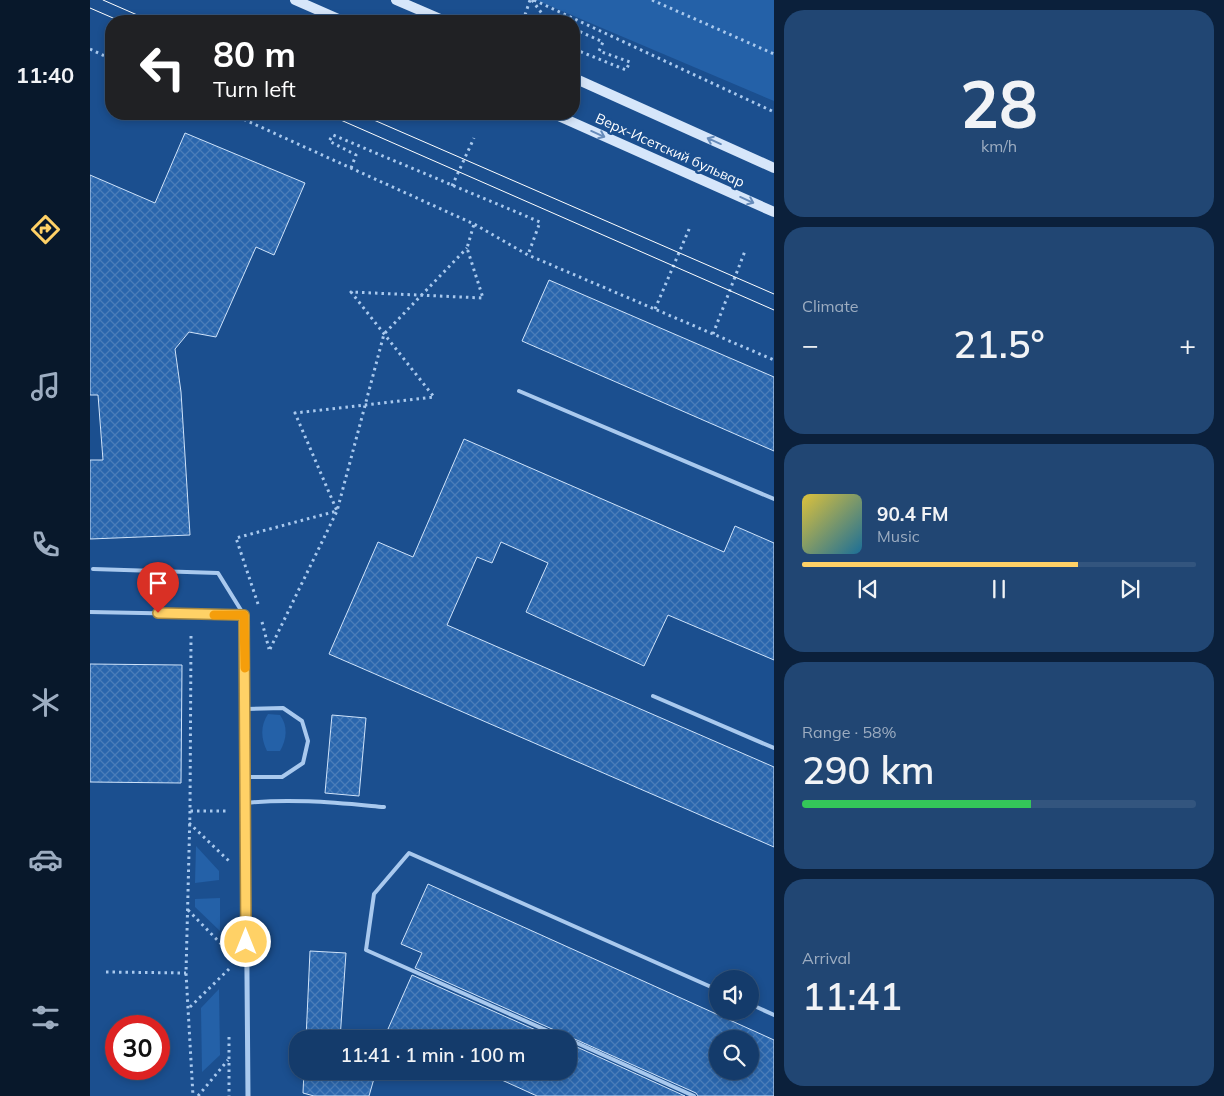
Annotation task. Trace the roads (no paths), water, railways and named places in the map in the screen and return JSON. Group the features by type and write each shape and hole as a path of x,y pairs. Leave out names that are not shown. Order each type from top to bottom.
{"main road":[{"path":"294,0 329,15"},
{"path":"396,0 431,15"},
{"name":"Верх-Исетский бульвар","path":"580,81 774,168"},
{"name":"Верх-Исетский бульвар","path":"567,120 774,212"}],"street":[{"path":"244,615 248,1096"}],"lane":[{"path":"519,391 774,499"},
{"path":"93,569 218,573 244,615"},
{"path":"90,612 244,615"},
{"path":"653,696 774,748"},
{"path":"245,709 282,708 302,721 308,741 303,763 282,777 245,777"},
{"path":"246,803 268,801 324,802 384,807"},
{"path":"547,1030 366,950 374,894 409,853 709,986"},
{"path":"759,1008 774,1015"},
{"path":"577,1043 694,1096"}],"tram line":[{"path":"103,0 137,15"},
{"path":"90,8 106,15"},
{"path":"341,120 774,310"},
{"path":"374,120 774,294"}]}
